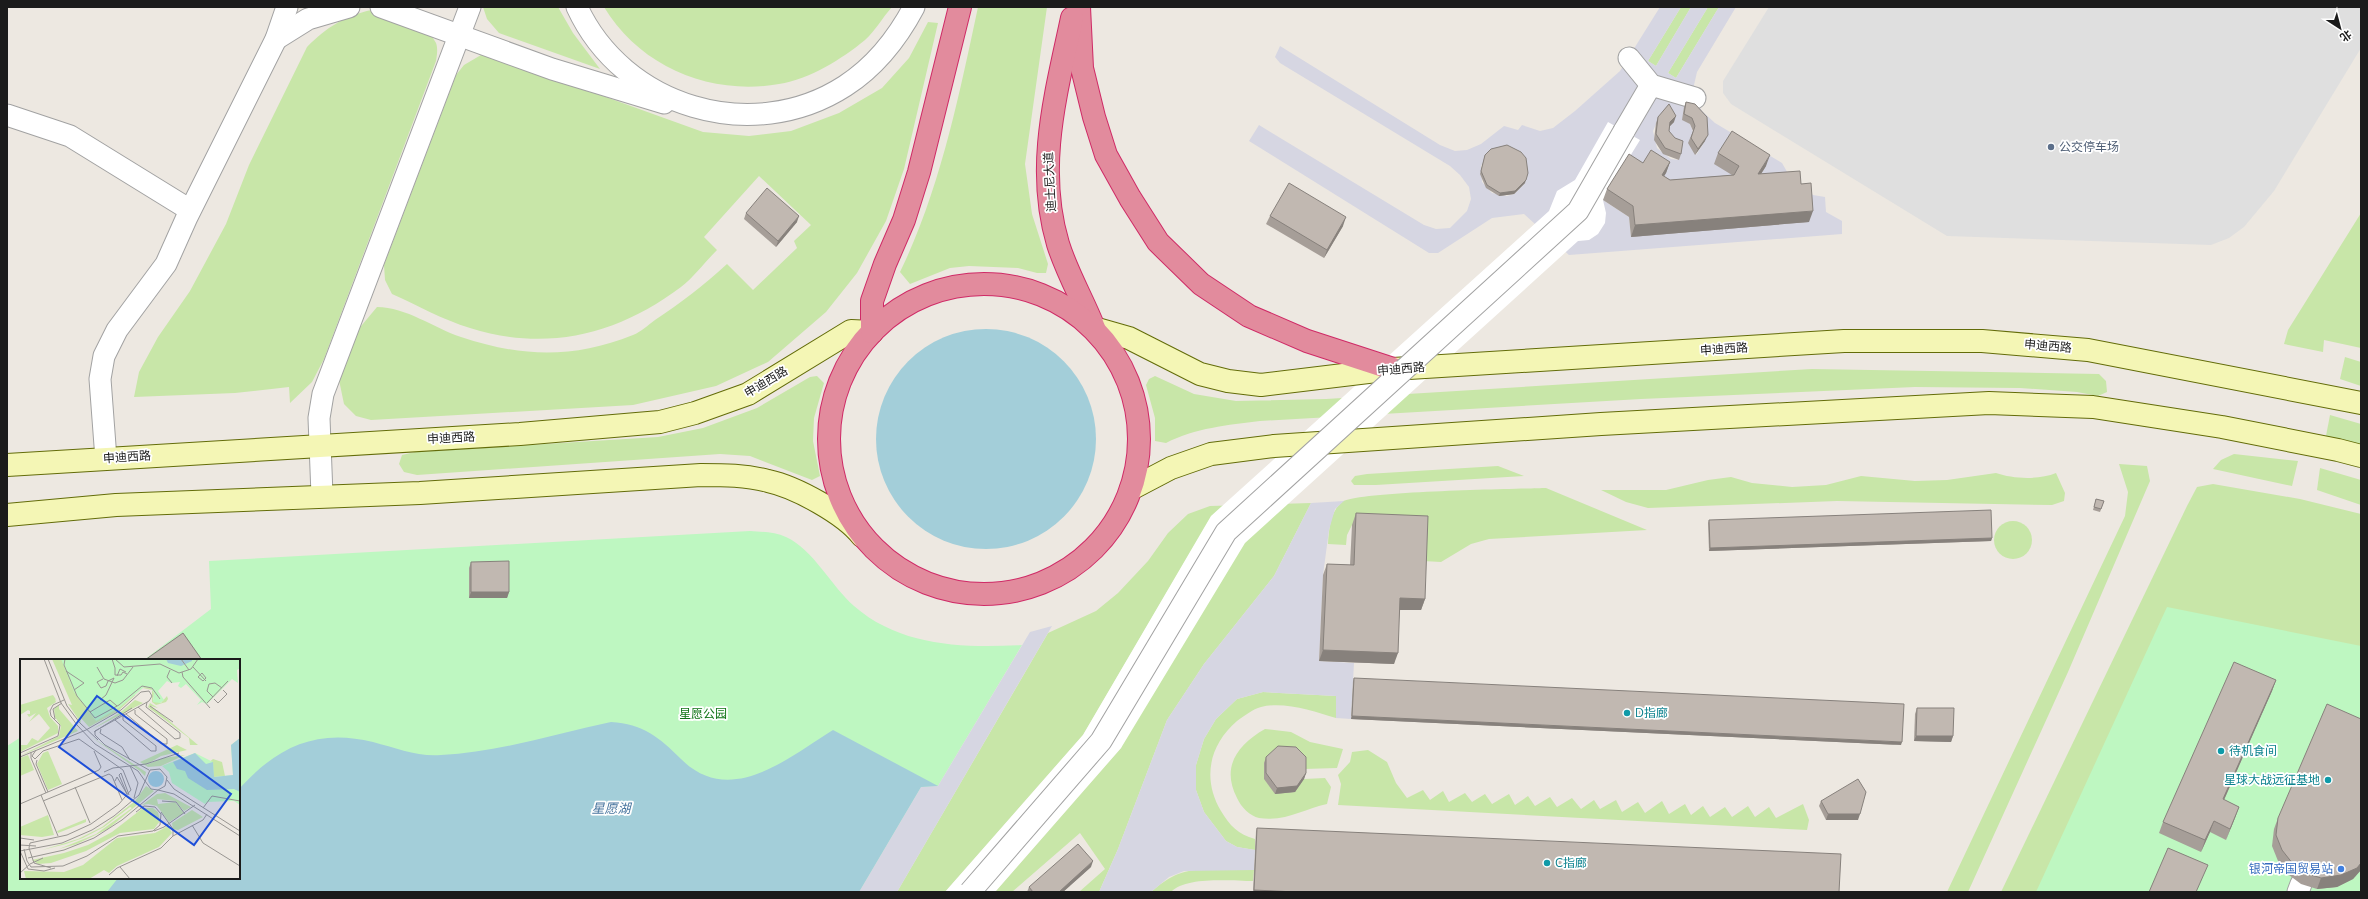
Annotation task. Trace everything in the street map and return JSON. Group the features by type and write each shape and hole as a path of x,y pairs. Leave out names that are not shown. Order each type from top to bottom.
{"highway":[{"path":"952,7 953,31"},
{"path":"872,332 872,301 885,264 904,220 919,172 960,7"},
{"name":"迪士尼大道","path":"1074,7 1052,116 1046,161 1051,214 1059,245 1094,328"},
{"path":"1080,7 1082,68 1094,117 1106,155 1130,198 1158,242 1201,284 1249,316 1307,341 1393,369"},
{"path":"1007,285 1054,300 1094,328 1110,347 1123,368 1135,403 1140,440 1138,465 1131,489 1119,516 1096,546 1079,562 1054,578 1025,589 995,594 965,593 936,587 908,575 883,558 862,536 843,505 831,469 828,432 835,396 850,362 872,332 912,302 958,286 1007,285"}],"street":[{"path":"106,459 100,380 104,356 117,330 166,264 190,210 276,39 287,7"},
{"path":"276,39 308,19 349,7"},
{"path":"381,7 552,69 626,93 678,107 713,113 762,115 808,105 845,86 874,64 898,37 914,7"},
{"path":"322,496 319,418 323,394 470,7"},
{"path":"577,7 583,20 608,54 638,80 670,99 713,113"},
{"path":"1629,58 1651,85 1695,98"},
{"path":"970,892 1101,741 1226,532 1578,211 1651,85"},
{"path":"7,115 70,136 190,210"},
{"name":"申迪西路","path":"1094,328 1129,338 1200,374 1228,381 1261,385 1393,369 1844,341 1982,341 2088,350 2361,403"},
{"name":"申迪西路","path":"7,465 520,434 660,422 715,407 748,394 851,331 872,332"},
{"path":"1131,489 1171,468 1211,454 1274,446 1601,424 1989,403 2093,407 2222,427 2361,456"},
{"path":"7,515 116,505 420,493 701,475 738,476 770,481 802,494 832,511 856,529 862,536"}],"green space":[{"path":"483,7 558,7 573,33 600,69 499,33 487,19"},
{"path":"604,7 892,7 865,40 836,61 802,78 779,84 753,87 703,81 657,61 637,46 619,28"},
{"path":"978,7 1047,7 1025,164 1032,214 1048,264 1046,273 1037,273 1018,268 969,266 950,268 910,284 900,272 914,241 937,176 956,108"},
{"path":"1681,7 1691,7 1656,66 1648,61"},
{"path":"1708,7 1719,7 1676,78 1668,73"},
{"path":"371,10 407,21 424,30 436,43 436,61 324,359 312,382 290,403 289,387 235,393 134,397 139,372 158,337 190,291 226,224 249,165 307,47 329,28 352,16"},
{"path":"928,22 938,23 904,169 886,221 857,273 826,312 768,362 716,386 633,405 371,420 356,416 344,404 339,380 357,331 377,307 399,310 451,333 483,344 526,351 547,352 589,348 611,343 639,332 692,294 727,264 753,290 797,248 794,241 811,225 759,176 704,237 717,250 681,287 657,304 632,317 606,327 580,334 554,338 526,338 499,335 470,328 430,312 392,294 385,280 384,265 456,75 464,65 481,55 503,60 703,132 749,136 791,131 839,113 882,88 909,58"},
{"path":"2361,213 2361,348 2324,340 2323,352 2284,344 2288,330"},
{"path":"2345,357 2361,362 2361,386 2340,379"},
{"path":"1812,369 2099,374 2106,381 2107,392 2098,396 2077,392 2020,388 1915,387 1641,399 1260,421 1200,431 1166,443 1155,441 1155,418 1146,385 1149,379 1155,376 1194,394 1236,401 1326,399"},
{"path":"817,376 824,383 814,418 813,441 820,476 812,480 750,456 720,454 417,475 404,472 399,464 402,455 415,452 658,437 703,428 757,408 810,377"},
{"path":"2330,415 2361,424 2361,445 2326,436"},
{"path":"2234,454 2298,461 2292,486 2213,469 2221,460"},
{"path":"2119,464 2147,466 2150,481 2068,672 1968,892 1947,892 2125,516 2128,492"},
{"path":"1498,466 1524,476 1376,485 1354,485 1351,481 1355,476 1367,474"},
{"path":"2320,468 2361,480 2361,505 2317,490"},
{"path":"1996,473 2010,477 2034,478 2056,473 2065,493 2064,501 2052,505 1837,501 1648,508 1626,502 1601,490 1666,490 1708,480 1731,477 1752,483 1792,487 1826,485 1861,476 1915,481 1947,480"},
{"path":"2213,484 2300,499 2361,514 2361,653 2062,892 2001,892 2187,506 2197,487"},
{"path":"1546,488 1647,530 1489,539 1471,544 1441,562 1423,561 1352,525 1347,535 1346,545 1328,544 1331,522 1335,511 1342,502 1354,498 1406,493"},
{"path":"1311,503 1274,576 1204,664 1167,720 1118,849 1099,892 1079,892 1105,869 1080,833 1012,892 995,892 1121,748 1211,517 1083,735 945,892 897,892 1048,633 1096,611 1118,593 1148,561 1168,533 1188,514 1210,506"},
{"path":"2009,521 2017,521 2024,524 2029,529 2032,540 2029,551 2024,556 2017,559 2009,559 2002,556 1997,551 1994,544 1994,536 1997,529 2002,524"},
{"name":"星愿公园","path":"750,531 768,532 786,537 805,550 854,606 872,620 892,630 934,642 956,645 1022,645 938,786 921,787 859,892 7,892 7,746 20,738 20,879 240,879 240,659 145,659 211,609 209,561"},
{"path":"2167,607 2361,646 2361,892 2036,892"},
{"path":"1263,692 1336,696 1336,718 1289,706 1270,705 1258,708 1237,721 1227,730 1220,741 1211,763 1210,775 1215,799 1231,825 1244,835 1255,839 1255,850 1237,847 1226,841 1204,812 1196,790 1196,765 1204,739 1216,719 1237,699"},
{"path":"1265,729 1291,732 1310,742 1343,749 1337,768 1304,769 1304,779 1325,778 1331,787 1327,804 1286,817 1268,819 1256,817 1243,808 1232,787 1231,767 1234,758 1247,742"},
{"path":"1368,750 1387,762 1396,783 1407,798 1423,790 1430,800 1443,791 1449,802 1465,793 1472,802 1485,794 1492,804 1509,794 1515,805 1528,796 1535,806 1550,797 1557,807 1572,798 1581,809 1594,800 1600,809 1616,800 1622,812 1638,802 1645,813 1662,801 1669,814 1685,804 1691,815 1703,806 1710,817 1725,807 1732,817 1748,806 1755,817 1769,807 1776,818 1803,804 1809,820 1807,830 1338,805 1341,784 1338,775 1350,762 1352,752"},
{"path":"1204,869 1254,870 1253,881 1198,881 1178,887 1171,892 1151,892 1175,875 1188,871"}],"shaded area":[{"path":"1660,7 1681,7 1648,61 1656,66 1691,7 1708,7 1668,73 1676,78 1719,7 1736,7 1697,72 1694,85 1695,98 1702,111 1715,123 1782,163 1790,177 1813,195 1825,197 1826,212 1842,221 1842,234 1569,255 1524,214 1492,218 1438,253 1429,253 1249,141 1259,125 1424,225 1436,229 1450,228 1467,211 1471,199 1469,187 1460,175 1450,166 1280,63 1275,57 1280,46 1440,145 1455,151 1467,150 1481,144 1504,126 1518,130 1522,125 1540,131 1553,128 1575,111 1620,71","holes":["1660,115 1676,146 1679,160 1671,159 1657,148 1653,131","1690,124 1706,132 1705,141 1696,155 1693,132","1490,152 1527,176 1525,183 1514,194 1507,196 1492,193 1482,182 1481,166","1735,177 1631,236 1629,217 1603,200"]},
{"name":"公交停车场","path":"1769,7 2361,7 2361,48 2274,191 2244,227 2229,238 2211,245 1947,236 1731,104 1723,93 1723,81"},
{"path":"1344,501 1335,509 1329,530 1323,575 1319,661 1354,663 1351,719 1336,718 1336,696 1263,692 1237,699 1216,719 1204,739 1196,765 1196,790 1204,812 1226,841 1237,847 1255,850 1254,870 1184,871 1169,877 1151,892 1099,892 1118,849 1167,720 1204,664 1274,576 1311,503"},
{"path":"1052,626 897,892 859,892 921,787 938,786 1030,632"}],"water":[{"path":"975,329 997,329 1018,333 1028,337 1047,347 1064,361 1078,378 1088,397 1094,417 1096,439 1094,461 1088,481 1078,500 1064,517 1047,531 1018,545 997,549 975,549 954,545 934,536 916,524 901,509 889,491 880,471 876,450 876,428 880,407 889,387 901,369 916,354 934,342 954,333"},
{"name":"星愿湖","path":"611,722 622,723 641,729 658,738 681,759 700,773 719,779 739,779 758,773 778,764 833,730 938,786 921,787 859,892 107,892 117,879 240,879 240,788 253,774 268,762 299,744 333,738 352,738 424,755 441,755 484,750 527,742"}],"pier":[{"path":"1608,122 1640,140 1603,200 1606,213 1605,223 1598,234 1589,240 1578,241 1245,543 1121,748 995,892 945,892 1083,735 1211,516 1549,211 1557,191 1575,180"}],"building":[{"path":"1686,102 1695,104 1707,117 1708,135 1698,149 1691,138 1695,126 1692,118 1684,114"},
{"path":"1669,104 1676,116 1670,122 1669,131 1675,138 1683,141 1681,154 1665,148 1656,134 1658,117"},
{"path":"1732,131 1770,155 1758,174 1800,171 1801,184 1811,183 1813,211 1635,225 1633,206 1607,189 1629,154 1643,163 1651,150 1670,162 1662,175 1670,180 1734,175 1739,166 1718,153"},
{"path":"1507,145 1521,152 1526,158 1528,173 1526,180 1515,191 1500,193 1487,185 1481,171 1485,155 1491,149"},
{"path":"1289,183 1346,217 1327,250 1270,216"},
{"path":"767,188 799,216 778,241 746,213"},
{"path":"2096,499 2104,501 2101,509 2094,507"},
{"path":"1991,510 1992,538 1710,548 1709,520"},
{"path":"1356,513 1428,516 1425,599 1400,598 1398,653 1323,650 1327,564 1354,565"},
{"path":"509,561 509,592 471,592 471,562"},
{"path":"183,633 201,659 146,659"},
{"name":"待机食间","path":"2234,662 2276,680 2223,799 2239,807 2230,829 2214,821 2205,840 2163,822"},
{"name":"D指廊","path":"1354,678 1904,704 1902,742 1352,716"},
{"name":"星球大战远征基地","path":"2327,704 2361,719 2361,863 2357,868 2341,875 2321,878 2305,873 2293,864 2282,850 2276,835 2278,818"},
{"path":"1917,708 1954,708 1953,736 1916,736"},
{"path":"1278,746 1296,747 1306,757 1306,773 1297,786 1277,788 1266,773 1266,757"},
{"path":"1858,779 1866,792 1860,814 1828,814 1821,801"},
{"name":"C指廊","path":"1257,828 1841,854 1839,892 1296,892 1254,890"},
{"path":"1078,844 1093,861 1059,892 1033,892 1029,887"},
{"path":"2168,848 2208,865 2196,892 2149,892"}],"place":[{"name":"公交停车场","path":"2051,147"},
{"name":"D指廊","path":"1627,713"},
{"name":"待机食间","path":"2221,751"},
{"name":"星球大战远征基地","path":"2328,780"},
{"name":"C指廊","path":"1547,863"},
{"name":"银河帝国贸易站","path":"2341,869"}]}
